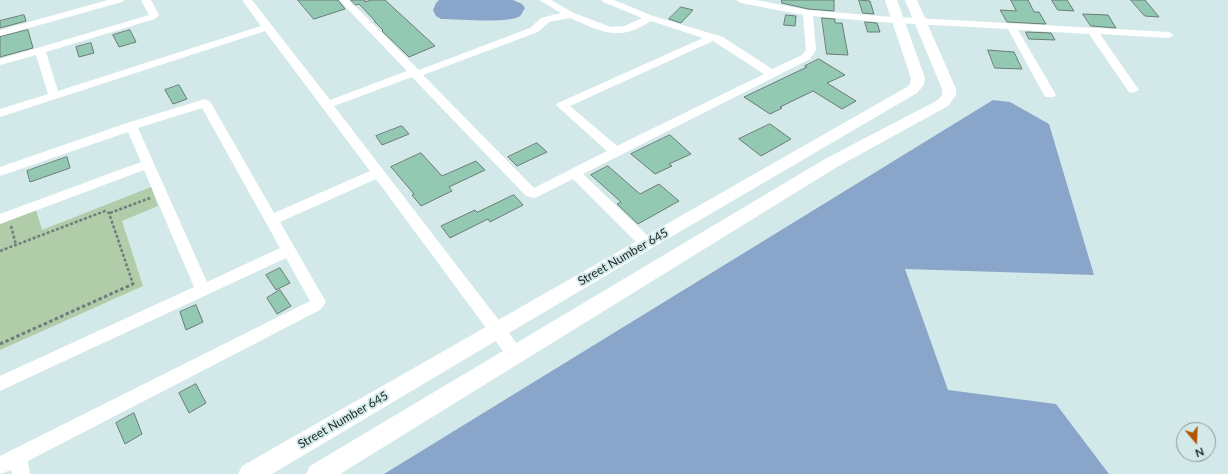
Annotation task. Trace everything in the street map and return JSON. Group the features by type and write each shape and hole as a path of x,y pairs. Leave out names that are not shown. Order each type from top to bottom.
{"street":[{"path":"77,0 82,10"},
{"path":"0,34 119,0"},
{"path":"0,62 152,17 154,15 146,0"},
{"path":"246,0 515,354"},
{"path":"544,0 571,15 608,30 615,31 628,29 650,18"},
{"path":"606,0 650,18 719,39 772,74"},
{"path":"741,0 808,13 910,21 1169,34"},
{"name":"Street Number 645","path":"318,474 832,162 943,103 949,96 949,89 910,21 891,0"},
{"name":"Street Number 645","path":"250,474 497,329 912,90 917,85 918,78 910,21 911,0"},
{"path":"348,1 453,113 531,193 537,192 809,54 811,50 808,13"},
{"path":"327,105 522,36 534,30 549,18 571,15"},
{"path":"1011,26 1050,95"},
{"path":"0,113 267,27"},
{"path":"1092,30 1133,90"},
{"path":"616,152 562,105 714,37"},
{"path":"40,50 54,96"},
{"path":"0,172 131,126 205,102 318,302 315,306 19,465 0,466"},
{"path":"131,126 203,290"},
{"path":"4,218 148,164"},
{"path":"271,220 378,173"},
{"path":"574,173 646,243"},
{"path":"0,384 288,251"}],"path":[{"path":"0,251 104,211 110,213 161,193"},
{"path":"0,344 134,284 110,213"},
{"path":"4,218 16,245"}],"green space":[{"path":"151,187 158,206 122,221 143,286 0,350 0,224 36,210 42,230"}],"water":[{"path":"439,0 513,0 522,4 525,8 520,16 505,20 441,19 436,16 433,10"},
{"path":"993,100 1010,102 1049,124 1094,275 905,269 948,390 1056,404 1109,474 384,474"}],"building":[{"path":"298,0 338,0 345,9 314,19"},
{"path":"351,0 365,0 365,2 371,0 385,0 435,46 409,57 382,31 383,30 359,4 356,5"},
{"path":"782,0 834,0 834,11 808,9 782,3"},
{"path":"859,0 870,1 874,14 863,13"},
{"path":"1011,0 1028,0 1034,12 1039,12 1046,24 1007,22 1000,10 1016,11"},
{"path":"1052,0 1067,0 1074,11 1058,10"},
{"path":"1131,0 1145,0 1159,17 1145,16"},
{"path":"681,7 693,10 681,23 669,19"},
{"path":"1083,14 1108,15 1116,28 1091,26"},
{"path":"24,15 26,21 0,28 0,21"},
{"path":"786,15 796,16 795,26 784,25"},
{"path":"822,18 835,19 835,23 842,23 848,55 827,54"},
{"path":"865,22 877,23 880,32 868,32"},
{"path":"28,30 33,48 0,57 0,37"},
{"path":"130,30 136,42 119,47 113,35"},
{"path":"1026,32 1051,33 1055,40 1029,39"},
{"path":"91,43 94,53 79,57 76,47"},
{"path":"988,50 1014,52 1022,69 995,68"},
{"path":"819,59 845,75 827,83 856,101 842,109 813,91 780,107 782,108 770,114 744,97 807,67 805,66"},
{"path":"179,85 187,99 173,104 165,90"},
{"path":"770,124 791,139 761,156 739,139"},
{"path":"402,126 409,134 382,145 376,136"},
{"path":"670,135 691,154 669,164 672,166 655,174 631,154"},
{"path":"537,143 547,152 517,166 508,157"},
{"path":"421,153 442,176 476,161 485,170 449,187 452,191 421,206 412,195 414,194 391,167"},
{"path":"67,157 70,168 30,182 27,171"},
{"path":"608,166 640,194 659,184 679,201 638,224 617,204 621,202 591,175"},
{"path":"514,195 523,205 490,222 488,219 450,238 441,226 475,210 477,212"},
{"path":"280,268 290,283 276,290 266,275"},
{"path":"280,290 291,306 277,314 267,298"},
{"path":"196,305 203,322 186,330 180,312"},
{"path":"196,384 206,403 189,413 179,393"},
{"path":"134,413 142,434 125,444 116,423"}]}
